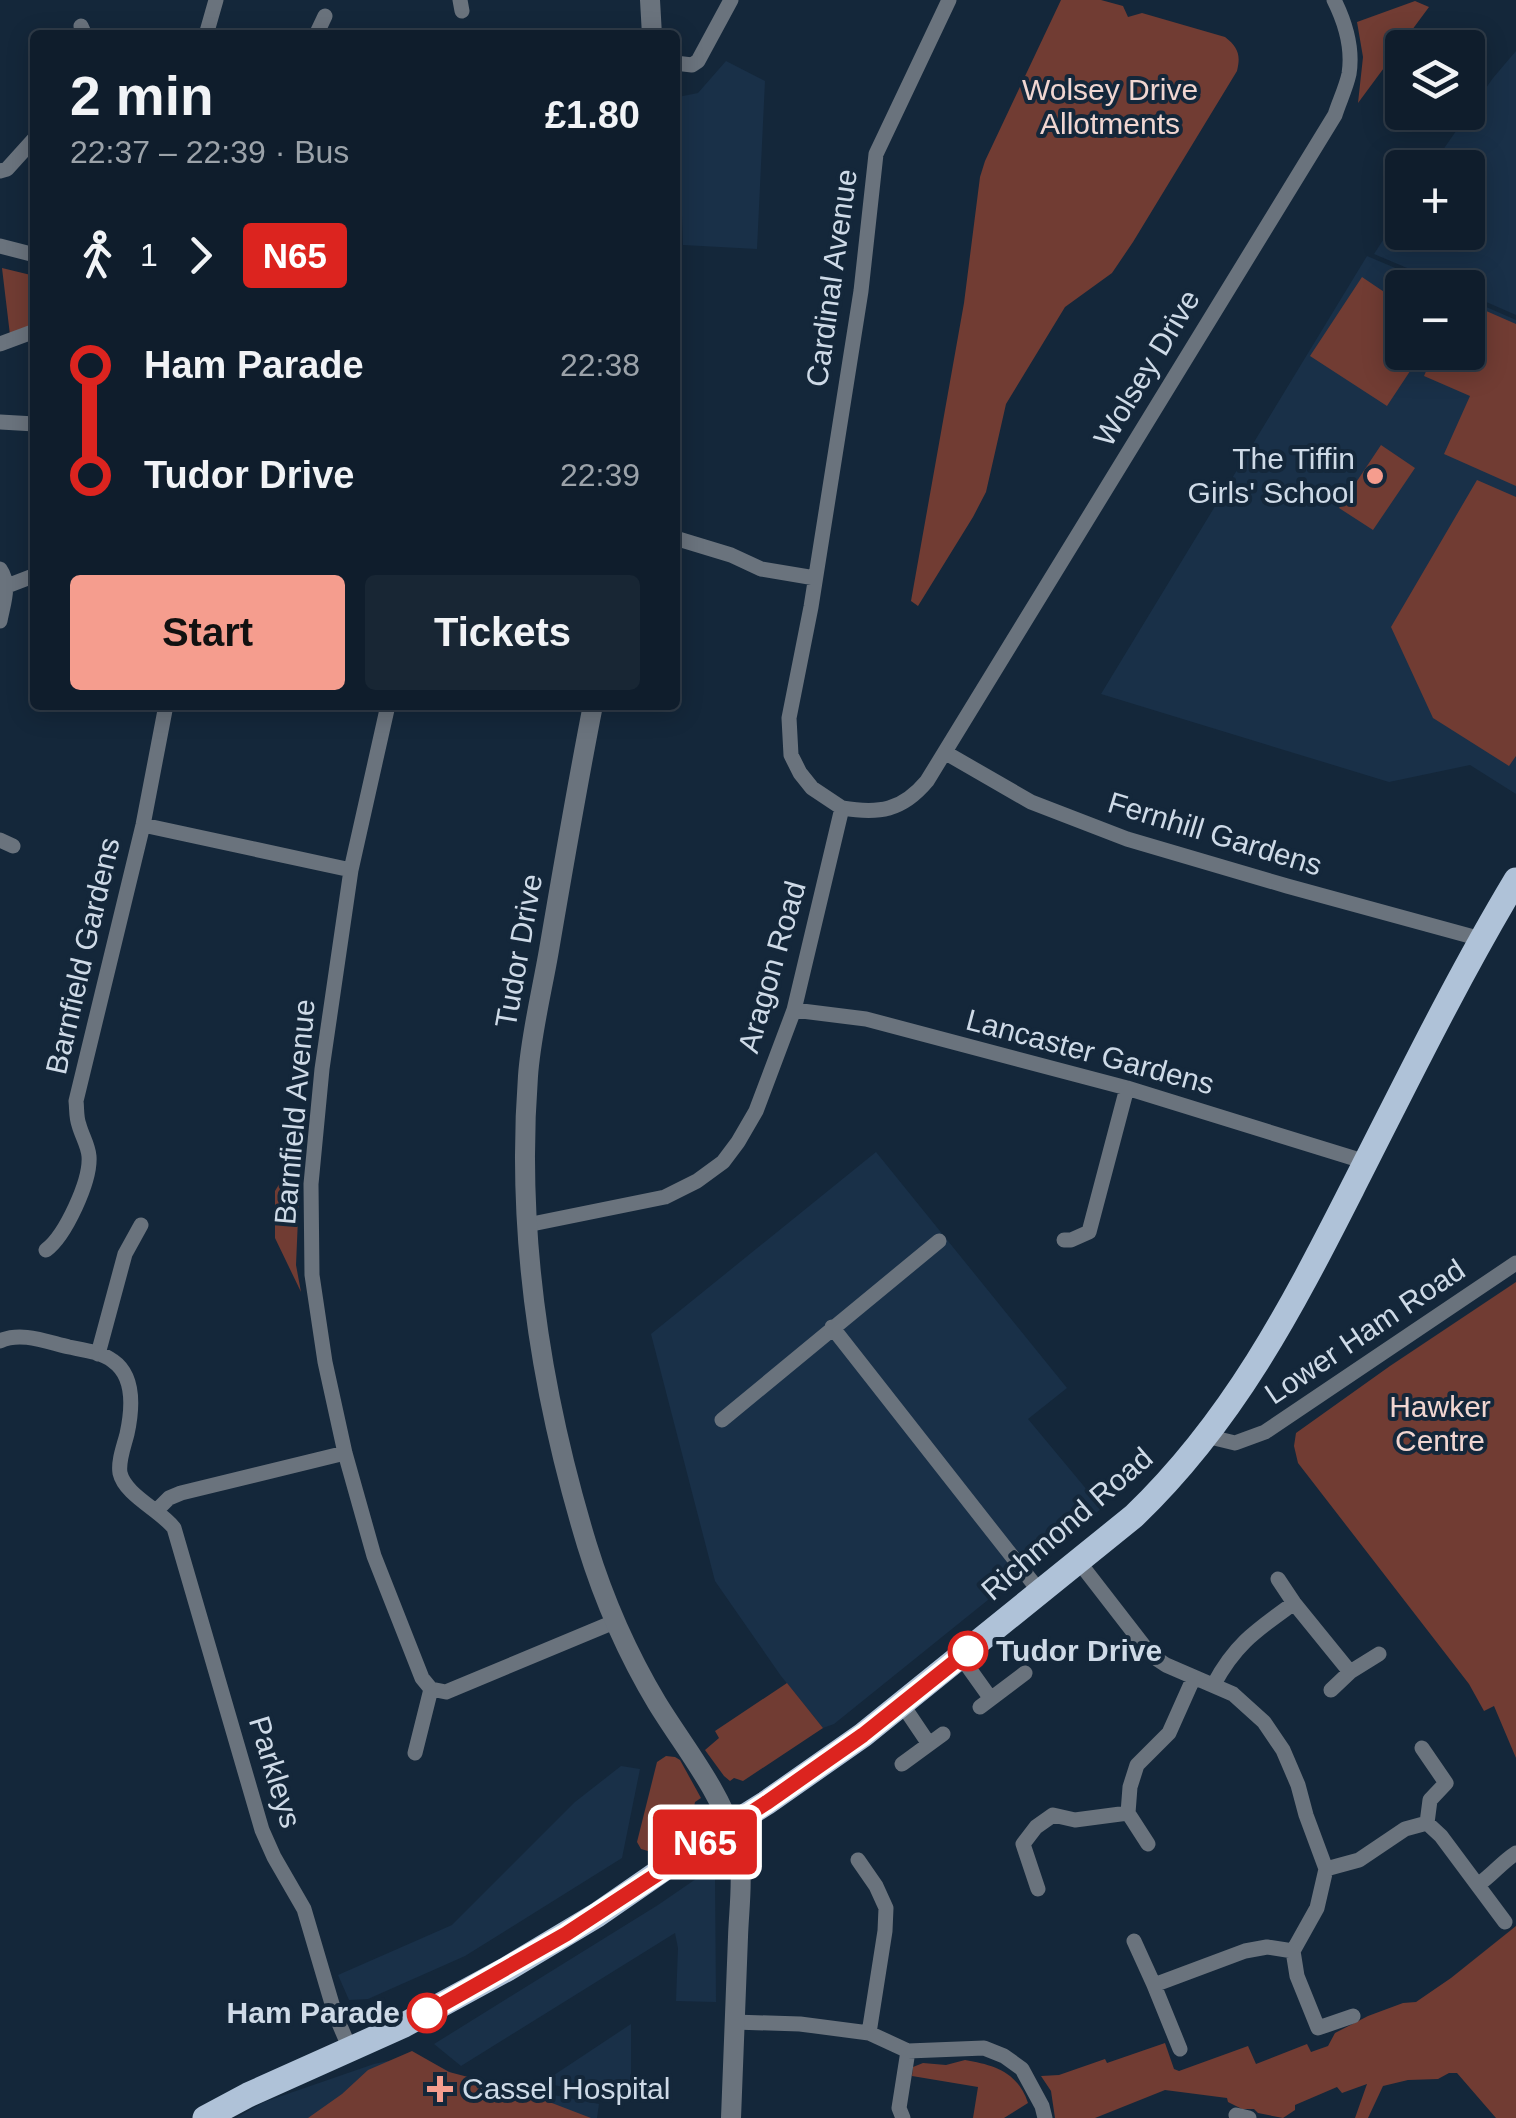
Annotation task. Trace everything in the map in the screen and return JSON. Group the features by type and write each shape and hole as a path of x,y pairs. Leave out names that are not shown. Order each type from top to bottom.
{"main road":[{"name":"Richmond Road","path":"204,2118 404,2025 597,1915 822,1765 1134,1516 1170,1482 1248,1380 1307,1279 1481,938 1516,880"}],"street":[{"path":"207,30 216,0"},
{"path":"650,0 652,30"},
{"path":"680,64 698,62 730,0"},
{"name":"Cardinal Avenue","path":"815,578 861,291 876,154 950,0"},
{"name":"Wolsey Drive","path":"946,753 1335,115 1348,74 1348,61 1344,18 1334,0"},
{"path":"318,30 324,16"},
{"path":"0,171 7,170 30,144"},
{"path":"0,246 30,254"},
{"path":"0,344 30,333"},
{"path":"0,422 30,424"},
{"path":"680,540 761,569 815,578 788,737 791,756 812,788 842,808 876,811 904,804 927,782 946,753"},
{"path":"0,569 7,586 0,621"},
{"path":"7,586 30,577"},
{"name":"Barnfield Gardens","path":"46,1250 55,1244 80,1197 90,1164 89,1150 77,1120 76,1101 142,825 165,710"},
{"name":"Barnfield Avenue","path":"387,710 351,870 322,1068 311,1184 312,1275 345,1453 374,1556 422,1678 431,1689"},
{"name":"Tudor Drive","path":"593,710 528,1072 524,1154 527,1225 536,1314 558,1438 588,1548 614,1622 655,1700 713,1790 740,1857 731,2118"},
{"name":"Fernhill Gardens","path":"946,753 1031,802 1127,839 1481,938"},
{"name":"Aragon Road","path":"527,1225 665,1197 723,1162 756,1111 794,1010 842,808"},
{"name":"Barnfield Gardens","path":"142,825 351,870"},
{"name":"Lancaster Gardens","path":"794,1010 866,1019 1128,1088 1366,1162"},
{"path":"1064,1240 1090,1232 1128,1088"},
{"path":"0,1341 22,1337 98,1354 126,1254 141,1225"},
{"path":"722,1420 938,1241"},
{"name":"Lower Ham Road","path":"1210,1431 1235,1444 1265,1432 1516,1263"},
{"path":"832,1327 1040,1592"},
{"name":"Parkleys","path":"98,1354 120,1367 130,1388 131,1410 120,1474 126,1486 174,1528 262,1830 304,1909 350,2050"},
{"path":"156,1511 181,1493 345,1453"},
{"path":"1079,1562 1151,1655 1234,1694 1264,1722 1283,1750 1326,1869 1317,1908 1293,1952 1297,1976 1324,2047"},
{"path":"1278,1580 1350,1672"},
{"path":"1214,1684 1228,1659 1248,1637 1294,1603"},
{"path":"415,1752 431,1689 446,1692 614,1622"},
{"path":"1330,1690 1378,1654"},
{"path":"961,1657 986,1703 1025,1673"},
{"path":"1148,1844 1128,1813 1130,1787 1137,1765 1169,1734 1194,1676"},
{"path":"902,1704 929,1744"},
{"path":"902,1764 943,1734"},
{"path":"1422,1748 1446,1783 1430,1800 1426,1823"},
{"path":"1023,1844 1052,1815 1075,1820 1128,1813"},
{"path":"1326,1869 1359,1860 1406,1829 1426,1823"},
{"path":"1426,1823 1441,1836 1505,1922"},
{"path":"1004,1838 1023,1844"},
{"path":"1023,1844 1038,1889"},
{"path":"1479,1884 1516,1853"},
{"path":"858,1860 886,1908 886,1932 869,2033"},
{"path":"1134,1940 1180,2050"},
{"path":"1154,1985 1245,1951 1267,1947 1293,1952"},
{"path":"1318,2028 1353,2016"},
{"path":"734,2022 800,2024 869,2033 908,2050 984,2048 1022,2068 1042,2106 1044,2118"},
{"path":"903,2118 899,2108 908,2050"}],"shaded area":[{"path":"1516,51 1516,315 1485,301 1485,270 1412,270 1374,254 1385,237 1385,250 1485,250 1485,150 1443,150 1457,130 1485,130 1485,89"},
{"path":"726,61 765,81 757,249 683,245 680,97 698,93"},
{"name":"The Tiffin Girls' School","path":"1367,256 1400,270 1385,270 1385,370 1485,370 1485,306 1516,320 1516,794 1470,765 1389,782 1101,694"},
{"path":"876,1152 1067,1388 1028,1419 1102,1508 834,1724 823,1728 781,1676 715,1581 651,1334"},
{"path":"621,1766 640,1769 622,1858 465,1956 368,1999 349,2000 338,1975 452,1925 575,1802"},
{"path":"706,1872 715,1877 716,2002 676,2001 675,1933 461,2066 434,2044 658,1905"},
{"path":"631,2024 631,2095 626,2098 542,2083"},
{"name":"Cassel Hospital","path":"416,2055 458,2076 599,2104 597,2118 236,2118 264,2102 374,2064 388,2061 392,2067"}],"green space":[{"name":"Wolsey Drive Allotments","path":"1061,0 1101,0 1123,6 1128,17 1142,13 1225,37 1237,52 1237,71 1112,273 1065,307 1006,404 986,492 918,606 911,601 964,303 980,177"},
{"path":"1415,1 1429,7 1412,30 1385,30 1385,66 1358,103 1363,57 1357,22"},
{"path":"2,268 30,275 30,329 10,335"},
{"path":"1362,277 1385,293 1385,370 1411,370 1387,406 1310,356"},
{"path":"1485,310 1516,324 1516,486 1444,454 1470,396 1424,376 1427,370 1485,370"},
{"path":"1381,445 1415,468 1373,530 1339,508"},
{"path":"1477,480 1516,497 1516,756 1509,766 1433,718 1391,627"},
{"path":"301,1148 296,1265 301,1292 275,1238 275,1191"},
{"name":"Hawker Centre","path":"1516,1282 1516,1758 1494,1706 1484,1711 1469,1684 1298,1463 1294,1446 1296,1433"},
{"path":"787,1683 823,1728 743,1781 730,1781 705,1750 719,1738 715,1731"},
{"path":"666,1756 680,1760 701,1798 684,1824 648,1851 637,1842 657,1762"},
{"path":"1516,1926 1516,2118 1496,2118 1457,2073 1449,2073 1438,2079 1383,2086 1368,2118 1355,2118 1367,2084 1342,2093 1337,2087 1295,2105 1295,2110 1283,2118 1242,2109 1227,2098 1165,2090 1095,2118 1055,2118 1051,2091 1041,2076 1059,2075 1105,2059 1107,2063 1165,2043 1174,2069 1179,2071 1248,2046 1256,2064 1307,2044 1311,2052 1328,2046 1335,2033 1368,2016 1416,2002"},
{"name":"Cassel Hospital","path":"412,2051 449,2072 518,2090 591,2118 308,2118 368,2070"},
{"path":"965,2060 1004,2072 1018,2084 1028,2103 1004,2118 973,2118 978,2087 912,2076 913,2067 923,2063 946,2065"}],"bus line":[{"name":"N65","path":"427,2013 566,1934 766,1803 863,1735 968,1651"}],"place":[{"name":"The Tiffin Girls' School","path":"1375,476"},
{"name":"Tudor Drive","path":"968,1651"},
{"name":"Ham Parade","path":"427,2013"},
{"name":"Cassel Hospital","path":"440,2089"}]}
